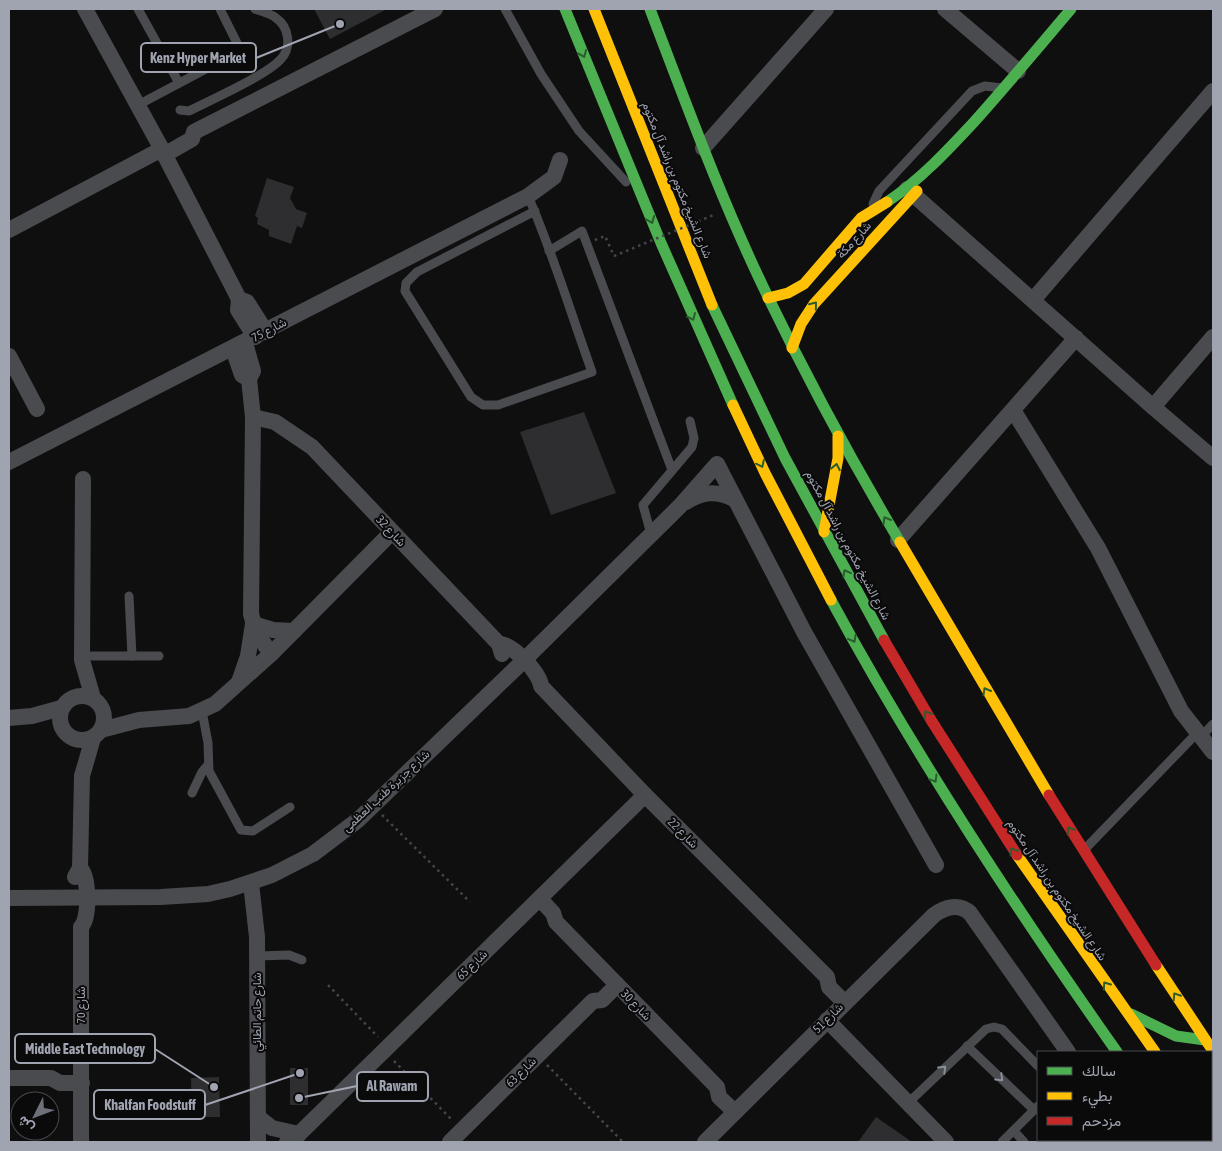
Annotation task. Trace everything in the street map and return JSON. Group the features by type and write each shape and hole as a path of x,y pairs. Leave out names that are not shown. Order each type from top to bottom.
{"main road":[{"path":"564,9 721,382 767,477 872,674 995,875 1116,1051"},
{"name":"شارع الشيخ مكتوم بن راشد آل مكتوم","path":"594,9 712,303 742,369 858,596 958,765 1023,866 1155,1051"},
{"path":"650,9 703,148 768,298 838,436 1021,751 1193,1023 1210,1042"},
{"name":"شارع مكة","path":"792,348 801,324 814,304 910,191 1005,88 1071,9"},
{"name":"شارع مكة","path":"768,298 788,293 804,284 851,228 873,209 910,191"},
{"path":"824,532 838,458 838,436"},
{"path":"1125,1011 1176,1036 1210,1042"},
{"path":"1193,1023 1213,1023"}],"street":[{"path":"85,9 162,149 239,299 247,302 253,372 249,379 253,423 250,602 253,624 260,640 271,654"},
{"path":"9,230 162,149 187,130 194,132 435,9"},
{"path":"703,148 826,9"},
{"path":"945,9 1018,71"},
{"path":"1033,300 1213,91"},
{"name":"شارع 75","path":"9,462 528,196 554,177 560,160"},
{"path":"910,191 1213,458"},
{"path":"1153,407 1213,337"},
{"path":"898,540 1076,338"},
{"path":"9,356 37,409"},
{"path":"1013,410 1098,548 1181,711 1213,752"},
{"name":"شارع 32","path":"253,423 270,430 279,425 296,434 312,447 499,644 508,645 520,664"},
{"name":"شارع جزيرة طنب العظمى","path":"9,898 184,896 215,892 251,883 279,872 313,854 344,832 520,664 680,506 717,464 734,499"},
{"path":"83,479 82,658 104,718 97,734"},
{"name":"شارع جزيرة طنب العظمى","path":"680,506 691,499 708,493 717,493 734,499"},
{"path":"734,499 804,632 936,865"},
{"path":"15,718 82,741 139,720 175,718 202,711 221,701 237,687 392,532"},
{"path":"253,624 273,630 294,631"},
{"path":"237,687 248,656 253,624"},
{"path":"66,734 60,723 82,658"},
{"name":"شارع 22","path":"520,664 539,676 541,686 646,795 827,977 829,986 848,998"},
{"path":"15,718 65,704 77,696 97,702 139,720"},
{"name":"شارع 70","path":"66,734 82,776"},
{"name":"شارع 70","path":"81,1142 81,927 86,919 81,898 85,875 80,868 82,776 97,734"},
{"name":"شارع 65","path":"258,1117 272,1128 292,1139 646,795"},
{"name":"شارع حاتم الطائي","path":"251,883 256,916 258,1142"},
{"name":"شارع 30","path":"536,902 547,921 556,922 717,1088 719,1097 738,1108"},
{"name":"شارع 51","path":"705,1142 848,998 934,915 944,909 960,907 967,910 973,916 1067,1051"},
{"name":"شارع 63","path":"450,1142 593,1002 594,992 613,981"},
{"path":"827,1020 946,1142"},
{"path":"9,1078 51,1078 60,1083 82,1077"}],"lane":[{"path":"140,9 179,83"},
{"path":"138,105 236,53 238,45 220,9"},
{"path":"180,110 189,111 267,70 284,56 288,44 284,26 271,14 255,9"},
{"path":"505,9 541,74 578,131 644,202"},
{"path":"873,209 879,191 972,91 985,86 1005,88"},
{"path":"528,196 535,211 592,372 493,406 479,403 460,380 421,319 405,291 406,283 417,272 535,211"},
{"path":"549,251 582,231 672,470"},
{"path":"651,534 643,514 643,505 692,447 694,438 690,421"},
{"path":"129,596 132,656"},
{"path":"82,658 159,656"},
{"path":"202,711 208,743 208,765 211,776 242,830 252,831 290,807"},
{"path":"1083,851 1199,735 1213,724"},
{"path":"192,792 202,772 208,765"},
{"path":"257,956 289,956 302,960"},
{"path":"908,1103 986,1029 994,1027 1002,1029 1037,1065"},
{"path":"967,1046 1036,1108 1002,1142"},
{"path":"1014,1131 1024,1142"}],"path":[{"path":"605,236 614,256 716,214"},
{"path":"372,806 470,902"},
{"path":"328,985 462,1130"},
{"path":"82,1050 158,1051"},
{"path":"538,1056 623,1142"}],"building":[{"path":"314,9 387,9 330,39"},
{"path":"267,178 294,187 290,198 296,209 307,213 302,228 297,226 291,244 269,236 269,230 257,224 258,218 255,216"},
{"path":"584,412 616,493 551,515 520,432"},
{"path":"290,1068 308,1068 308,1105 290,1105"},
{"path":"219,1077 220,1117 192,1117 191,1078"},
{"path":"876,1117 912,1142 858,1142"}],"traffic: fast":[{"path":"565,9 661,243 733,405"},
{"path":"650,9 706,155 752,264 816,392 900,542"},
{"path":"887,202 922,175 954,144 1071,9"},
{"path":"712,305 785,458 884,640"},
{"path":"831,600 863,659 967,830 1116,1051"},
{"path":"1131,1014 1176,1036 1205,1040"}],"traffic: slow":[{"path":"594,9 712,305"},
{"path":"792,348 801,324 814,304 917,191"},
{"path":"768,298 788,293 804,284 861,218 887,202"},
{"path":"733,405 765,473 831,600"},
{"path":"824,532 838,458 838,436"},
{"path":"900,542 1049,795"},
{"path":"1017,855 1154,1051"},
{"path":"1156,965 1213,1051"}],"traffic: jam":[{"path":"884,640 931,720 1017,855"},
{"path":"1049,795 1156,965"}],"place":[{"name":"Kenz Hyper Market","path":"340,24"},
{"name":"Khalfan Foodstuff","path":"300,1073"},
{"name":"Middle East Technology","path":"214,1087"},
{"name":"Al Rawam","path":"299,1098"}]}
